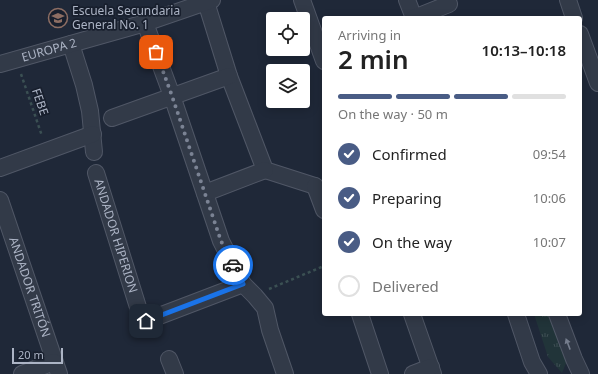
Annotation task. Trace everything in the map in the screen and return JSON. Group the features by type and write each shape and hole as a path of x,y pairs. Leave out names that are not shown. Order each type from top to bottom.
{"street":[{"path":"302,0 322,55"},
{"path":"407,0 413,16"},
{"path":"568,0 573,16"},
{"path":"209,1 229,76 265,170"},
{"name":"EUROPA 2","path":"0,64 145,23 209,1"},
{"path":"421,16 450,7"},
{"path":"145,23 172,96 221,241 243,284 265,308 270,330 285,374"},
{"path":"582,39 598,83"},
{"path":"72,44 90,111 94,152"},
{"path":"112,118 229,76"},
{"path":"0,168 92,134"},
{"path":"205,193 265,170 320,184 322,197"},
{"name":"ANDADOR HIPERION","path":"96,172 142,320 146,321 243,284"},
{"name":"ANDADOR TRITÓN","path":"0,200 57,368"},
{"path":"361,316 380,374"},
{"path":"413,316 432,371 413,374"},
{"path":"517,316 532,362 539,374"},
{"path":"559,316 574,360 581,374"},
{"path":"22,374 57,368"}],"path":[{"name":"FEBE","path":"15,59 47,151"},
{"path":"255,296 322,267"}],"green space":[{"path":"535,316 554,316 568,358 562,373 548,357"}],"way so far":[{"path":"156,52 221,241 233,265"}],"place":[{"name":"Escuela Secundaria General No. 1","path":"58,18"}],"route":[{"path":"146,321 243,284 233,265"}]}
